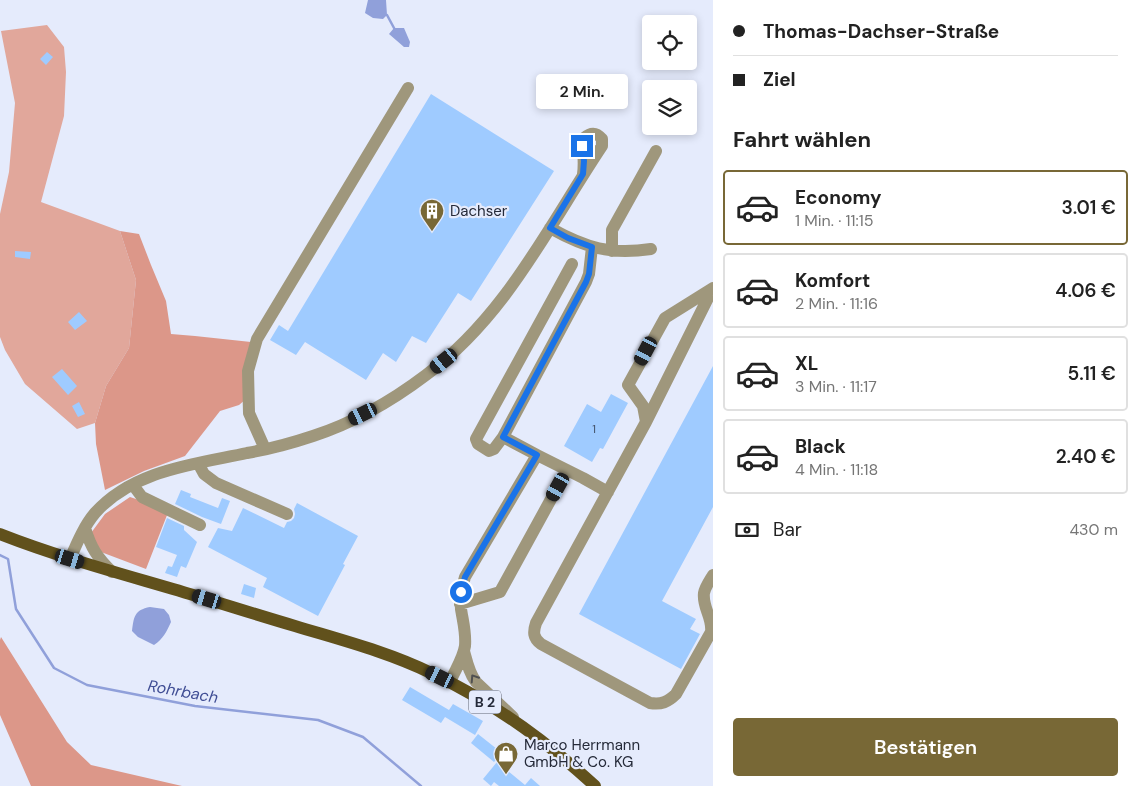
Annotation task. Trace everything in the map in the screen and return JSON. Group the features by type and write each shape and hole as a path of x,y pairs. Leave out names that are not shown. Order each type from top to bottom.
{"main road":[{"name":"B 2","path":"1,535 70,559 256,614 409,663 469,692 519,724 595,786"}],"street":[{"path":"265,449 249,413 248,370 257,340 408,88"},
{"path":"612,251 612,230 656,151"},
{"path":"70,559 94,514 105,502 133,485 169,470 198,462 265,449 315,436 394,397 427,375 464,343 485,321 520,276 583,174"},
{"path":"550,228 568,238 602,250 632,251 651,249"},
{"path":"572,264 476,439 478,444 489,451 494,449 503,437 586,282 589,274 592,247"},
{"path":"646,422 643,406 628,385 665,318 713,288 646,422 536,623 535,638 650,703 661,704 672,699 676,694 711,632 712,622 704,593 713,575"},
{"path":"503,437 608,492"},
{"path":"450,682 464,651 466,637 460,604 465,577 537,455"},
{"path":"198,462 204,474 216,483 287,514"},
{"path":"460,604 500,592 567,470"},
{"path":"133,485 142,497 200,525"},
{"path":"85,528 94,551 112,572"},
{"path":"464,651 472,677 519,724"}],"shaded area":[{"path":"47,25 64,47 66,72 64,116 41,202 120,231 136,280 129,348 106,386 95,423 77,429 25,384 5,350 0,337 0,214 9,172 15,103 1,31"},
{"path":"120,231 139,234 166,301 171,334 251,342 246,399 239,405 220,411 185,456 144,471 105,490 96,444 95,423 106,386 129,348 136,280"},
{"path":"130,497 169,510 146,569 101,552 91,533 105,514"},
{"path":"1,637 67,742 91,765 182,786 31,786 0,715"}],"water":[{"path":"368,0 386,0 387,15 383,19 373,18 365,13"},
{"path":"394,28 404,28 410,42 409,47 404,47 389,34"},
{"path":"150,607 164,609 169,615 171,622 164,635 154,645 138,637 132,631 133,622 138,612"}],"building":[{"path":"47,52 53,57 46,65 40,59"},
{"name":"Dachser","path":"431,94 554,171 471,301 458,293 426,343 412,336 396,362 383,353 366,380 305,342 296,355 270,340 279,325 288,331"},
{"path":"15,251 31,252 30,259 15,257"},
{"path":"79,312 87,321 75,330 68,322"},
{"path":"713,366 713,507 662,601 696,619 690,629 700,634 681,669 579,614"},
{"path":"62,369 77,386 68,395 52,377"},
{"path":"611,394 628,403 603,449 600,448 592,462 564,446 587,404 601,412"},
{"path":"79,402 85,414 78,417 72,406"},
{"path":"181,490 191,494 190,497 218,508 222,498 230,501 221,524 175,504"},
{"path":"297,503 358,536 318,616 263,587 267,578 208,547 218,528 232,531 243,508 284,528 287,522 294,518 294,509"},
{"path":"167,518 184,526 184,530 197,542 186,568 181,566 177,577 165,573 168,566 172,567 177,555 156,547"},
{"path":"244,584 256,588 254,598 241,594"},
{"path":"410,687 449,710 453,704 483,721 475,735 445,717 441,723 402,700"},
{"path":"478,734 502,753 494,762 471,743"},
{"name":"Marco Herrmann GmbH & Co. KG","path":"497,762 525,785 531,778 540,786 499,786 494,782 491,786 483,779"}],"waterway":[{"path":"387,15 394,28"},
{"name":"Rohrbach","path":"0,555 8,559 16,609 54,668 87,685 195,706 318,720 363,737 421,786"}],"place":[{"name":"Dachser","path":"432,232"},
{"name":"Marco Herrmann GmbH & Co. KG","path":"506,775"}],"route":[{"path":"461,592 465,577 537,455 503,437 589,274 592,247 568,238 550,228 583,174 582,146"}]}
